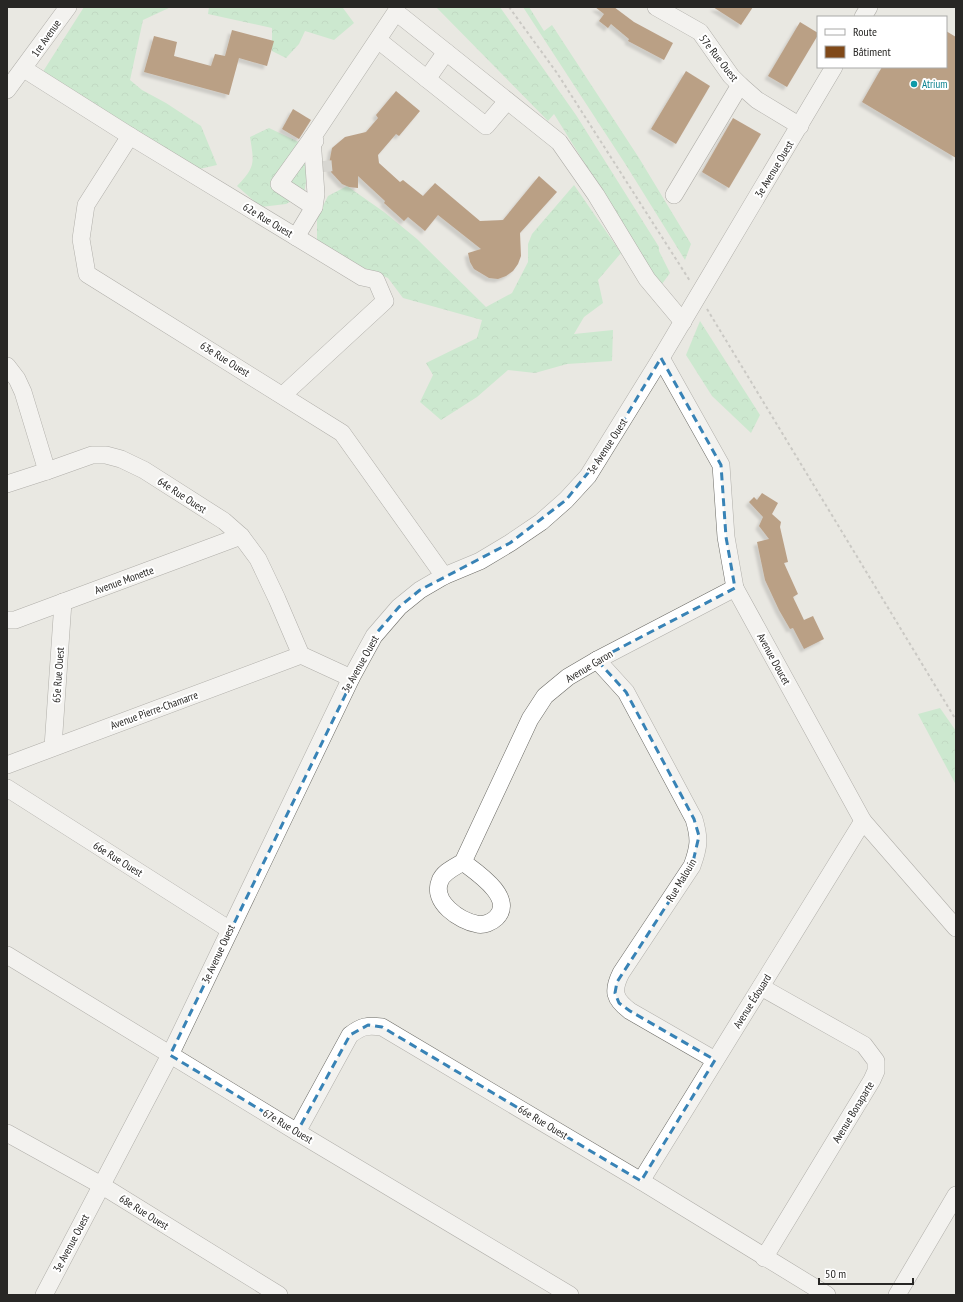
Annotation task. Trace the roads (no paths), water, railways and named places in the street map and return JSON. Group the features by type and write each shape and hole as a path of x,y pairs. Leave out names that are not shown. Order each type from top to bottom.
{"street":[{"name":"1re Avenue","path":"7,90 24,69 68,7"},
{"name":"57e Rue Ouest","path":"656,7 700,32 731,76 740,85 757,100 800,126"},
{"path":"864,16 869,7"},
{"path":"315,201 279,184 312,138 396,12 559,142 596,195 647,279 682,322"},
{"path":"378,40 486,126 507,100"},
{"path":"426,79 446,52"},
{"name":"3e Avenue Ouest","path":"44,1295 170,1055 351,678 374,636 399,607 420,590 444,576 480,561 541,522 566,500 588,476 600,459 661,358 833,68"},
{"name":"1re Avenue","path":"7,102 24,69"},
{"name":"62e Rue Ouest","path":"24,69 130,136 362,277 376,280 382,290 385,301 283,395"},
{"path":"674,195 740,85"},
{"name":"63e Rue Ouest","path":"130,136 86,205 81,239 87,274 342,433 444,576"},
{"path":"296,237 325,182 323,152 312,138"},
{"path":"312,138 315,201"},
{"name":"Avenue Doucet","path":"661,358 721,465 726,537 735,588 863,821 956,928"},
{"path":"7,366 17,378 23,392 47,471 7,484"},
{"name":"64e Rue Ouest","path":"47,471 92,455 106,455 144,470 224,521 241,536 258,559 301,655"},
{"name":"Avenue Monette","path":"7,620 15,620 241,536"},
{"name":"Avenue Garon","path":"463,862 530,719 545,696 568,677 597,660 735,588"},
{"name":"65e Rue Ouest","path":"53,747 63,602"},
{"path":"301,655 351,678"},
{"name":"Avenue Pierre-Chamarre","path":"7,765 301,655"},
{"name":"Rue Malouin","path":"597,660 626,692 694,820 699,836 698,850 692,866 621,973 617,982 615,993 619,1003 630,1011 715,1060"},
{"name":"66e Rue Ouest","path":"7,788 230,930"},
{"name":"Avenue Édouard","path":"641,1180 863,821"},
{"name":"67e Rue Ouest","path":"7,955 297,1132 570,1295"},
{"name":"Avenue Bonaparte","path":"761,987 864,1045 876,1061 876,1071 872,1080 764,1258"},
{"name":"66e Rue Ouest","path":"297,1132 350,1035 368,1025 382,1026 641,1180 764,1258 827,1295"},
{"name":"68e Rue Ouest","path":"7,1133 101,1185 279,1295"},
{"path":"897,1295 956,1195"}],"tunnel":[{"path":"323,161 324,172"}],"place":[{"name":"Atrium","path":"914,84"}]}
